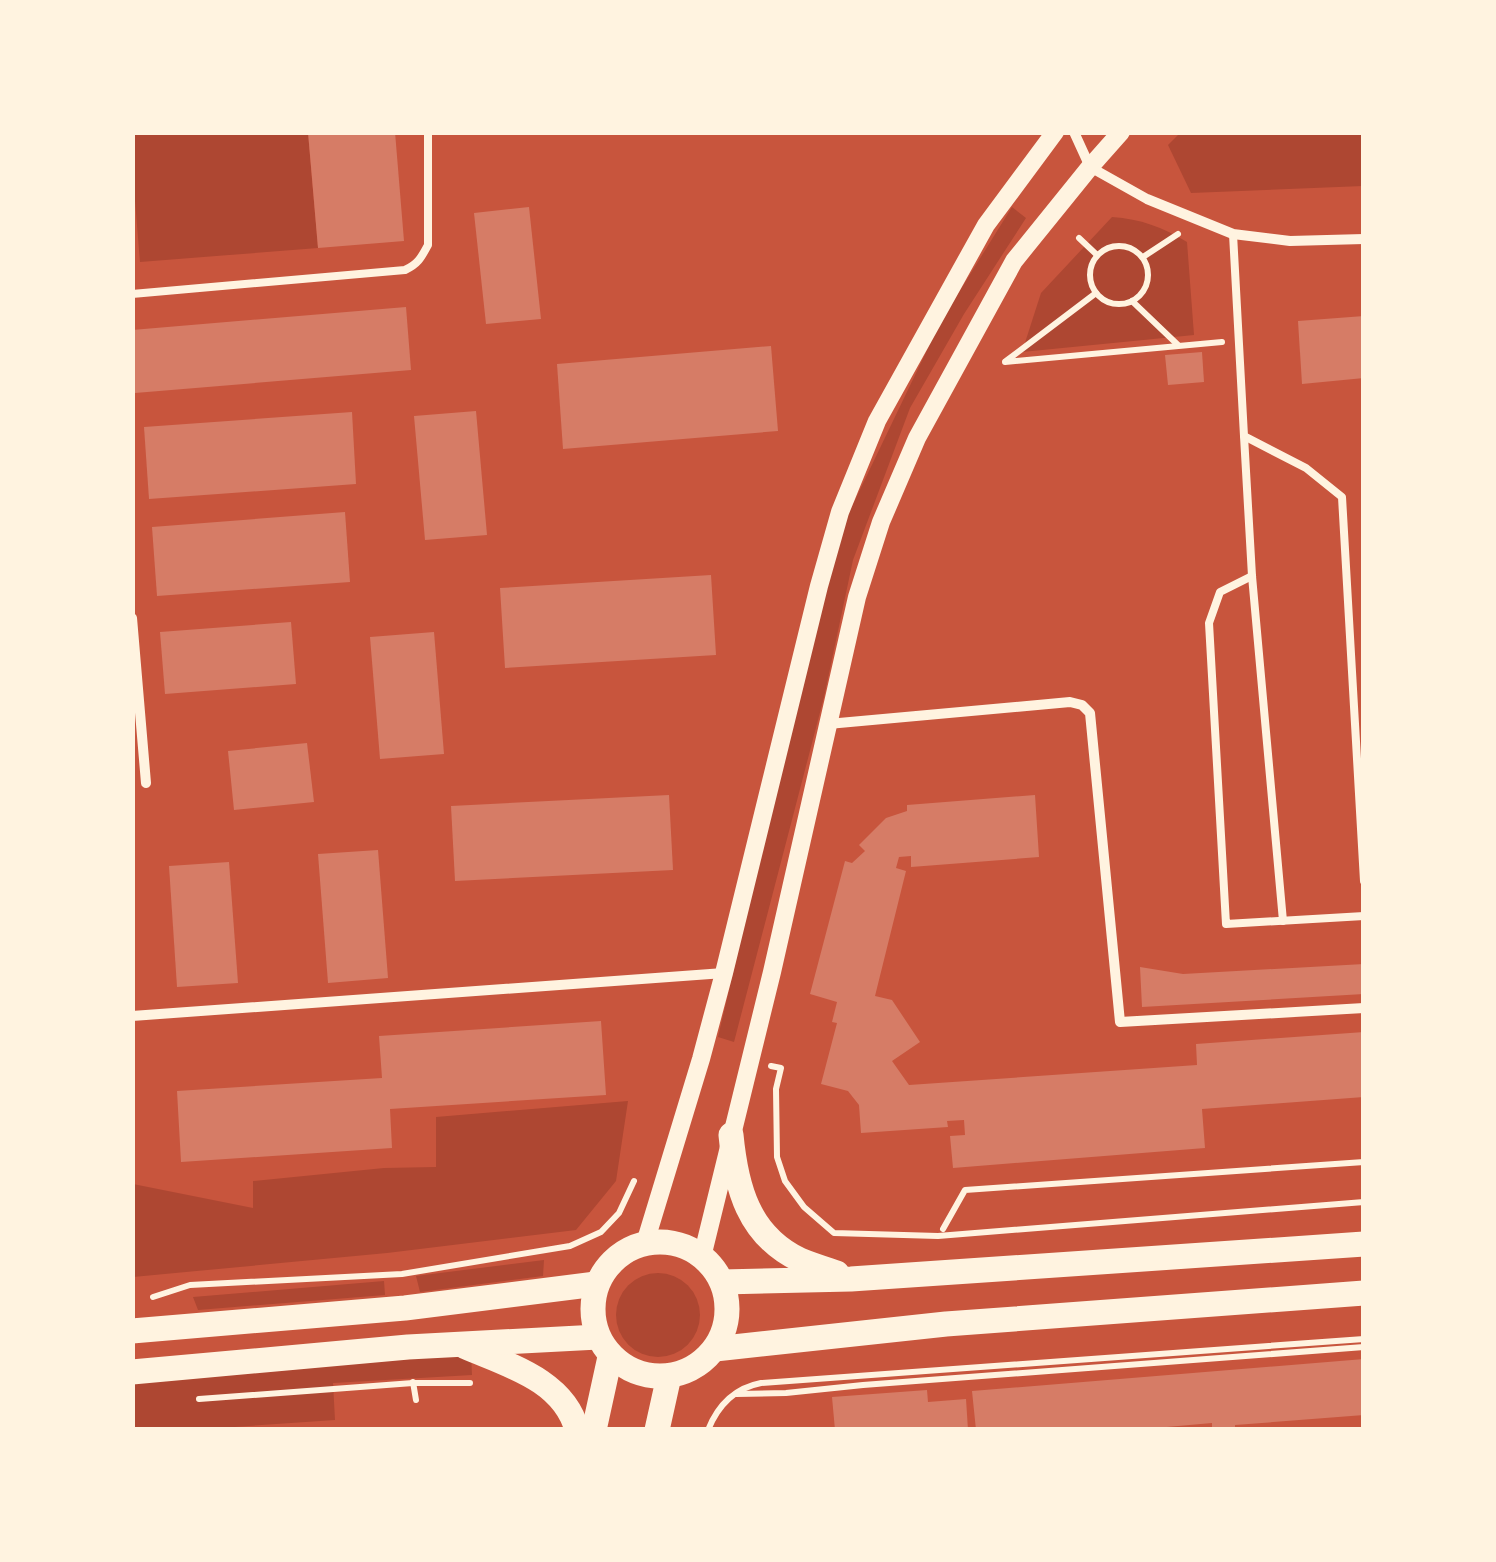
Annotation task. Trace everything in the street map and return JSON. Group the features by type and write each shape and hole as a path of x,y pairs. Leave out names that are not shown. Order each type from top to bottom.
{"main road":[{"path":"732,1135 740,1194 754,1220 773,1242 798,1259 851,1278"},
{"path":"132,1372 461,1345 604,1347 636,1373 657,1377 679,1374 698,1365 715,1349 725,1328 728,1305 722,1282 709,1263 691,1249 669,1242 645,1243 624,1252 607,1266 596,1284 592,1305 604,1347 594,1430"},
{"path":"722,1282 851,1278 1364,1244"},
{"path":"132,1330 404,1308 596,1284"},
{"path":"715,1349 946,1324 1364,1294"},
{"path":"461,1345 524,1372 550,1388 564,1401 578,1430"},
{"path":"657,1430 669,1376"}],"street":[{"path":"645,1243 701,1060 840,512 877,421 986,224 1055,132"},
{"path":"1074,132 1090,167 1148,199 1233,234 1290,241 1364,239"},
{"path":"702,1257 857,597 881,522 917,438 1014,261 1121,132"},
{"path":"132,618 146,783"},
{"path":"827,724 1070,702 1082,705 1090,714 1120,1022 1364,1008"},
{"path":"132,1016 724,973"}],"lane":[{"path":"132,294 405,270 414,266 428,245 428,132"},
{"path":"1233,234 1252,576 1283,920"},
{"path":"1244,436 1306,468 1342,497 1364,881"},
{"path":"1252,576 1220,592 1209,623 1226,924 1364,916"}],"path":[{"path":"1143,258 1184,231"},
{"path":"1079,238 1097,255"},
{"path":"1116,245 1136,250 1143,258 1148,276 1140,294 1124,304 1110,302 1096,293 1090,270 1097,255 1116,245"},
{"path":"1096,293 1004,362 1238,340"},
{"path":"1132,301 1179,346"},
{"path":"781,1068 776,1088 777,1157 785,1181 804,1208 834,1233 938,1236 1364,1202"},
{"path":"943,1229 965,1190 1364,1162"},
{"path":"147,1299 190,1285 402,1274 570,1246 601,1232 619,1213 636,1178"},
{"path":"708,1430 719,1408 743,1388 761,1383 1364,1339"},
{"path":"735,1394 1364,1347"},
{"path":"189,1400 413,1383 486,1382"}],"shaded area":[{"path":"132,133 308,133 318,248 140,262"},
{"path":"1180,133 1363,133 1363,186 1191,193 1168,145"},
{"path":"1012,207 1026,218 910,408 853,560 824,697 734,1042 718,1037 813,632 844,523 941,321"},
{"path":"1112,217 1151,225 1187,242 1194,335 1022,352 1041,293"},
{"path":"628,1101 616,1181 576,1230 133,1277 133,1184 253,1208 253,1181 436,1167 436,1117"},
{"path":"544,1260 543,1276 420,1292 416,1276"},
{"path":"658,1273 674,1276 688,1285 697,1299 697,1331 688,1345 674,1354 658,1357 642,1354 628,1345 619,1331 616,1315 619,1299 628,1285 642,1276"},
{"path":"384,1281 385,1295 198,1310 193,1297"},
{"path":"471,1354 472,1375 333,1383 335,1420 133,1430 133,1382"}],"building":[{"path":"308,132 395,132 404,241 318,248"},
{"path":"529,207 541,319 486,324 474,213"},
{"path":"406,307 411,370 135,393 132,330"},
{"path":"1364,316 1364,378 1302,384 1298,321"},
{"path":"771,346 778,431 563,449 557,364"},
{"path":"1202,352 1204,382 1168,385 1165,355"},
{"path":"476,411 487,535 425,540 414,416"},
{"path":"352,412 356,484 149,499 144,427"},
{"path":"345,512 350,582 157,596 152,527"},
{"path":"711,575 716,655 505,668 500,588"},
{"path":"291,622 296,684 165,694 160,632"},
{"path":"434,632 444,754 380,759 370,637"},
{"path":"307,743 314,802 234,810 228,751"},
{"path":"669,795 673,870 455,881 451,806"},
{"path":"1035,795 1039,857 911,867 911,856 899,857 896,868 906,871 875,996 892,1000 920,1042 892,1061 909,1085 1197,1065 1196,1044 1364,1032 1364,1097 1202,1109 1205,1148 953,1168 950,1136 965,1135 964,1120 947,1121 948,1127 861,1133 859,1105 848,1091 821,1084 837,1023 832,1022 837,1002 810,994 845,861 852,863 865,851 859,845 886,818 907,811 907,805"},
{"path":"378,850 388,978 328,983 318,854"},
{"path":"229,862 238,983 177,987 169,866"},
{"path":"1364,964 1364,994 1142,1007 1140,967 1183,974"},
{"path":"601,1021 606,1095 390,1109 392,1148 181,1162 177,1091 382,1078 379,1036"},
{"path":"1364,1359 1364,1415 1235,1425 1235,1430 1212,1430 1212,1423 1133,1430 976,1430 972,1391"},
{"path":"927,1390 928,1402 966,1399 968,1430 835,1430 832,1397"}]}
